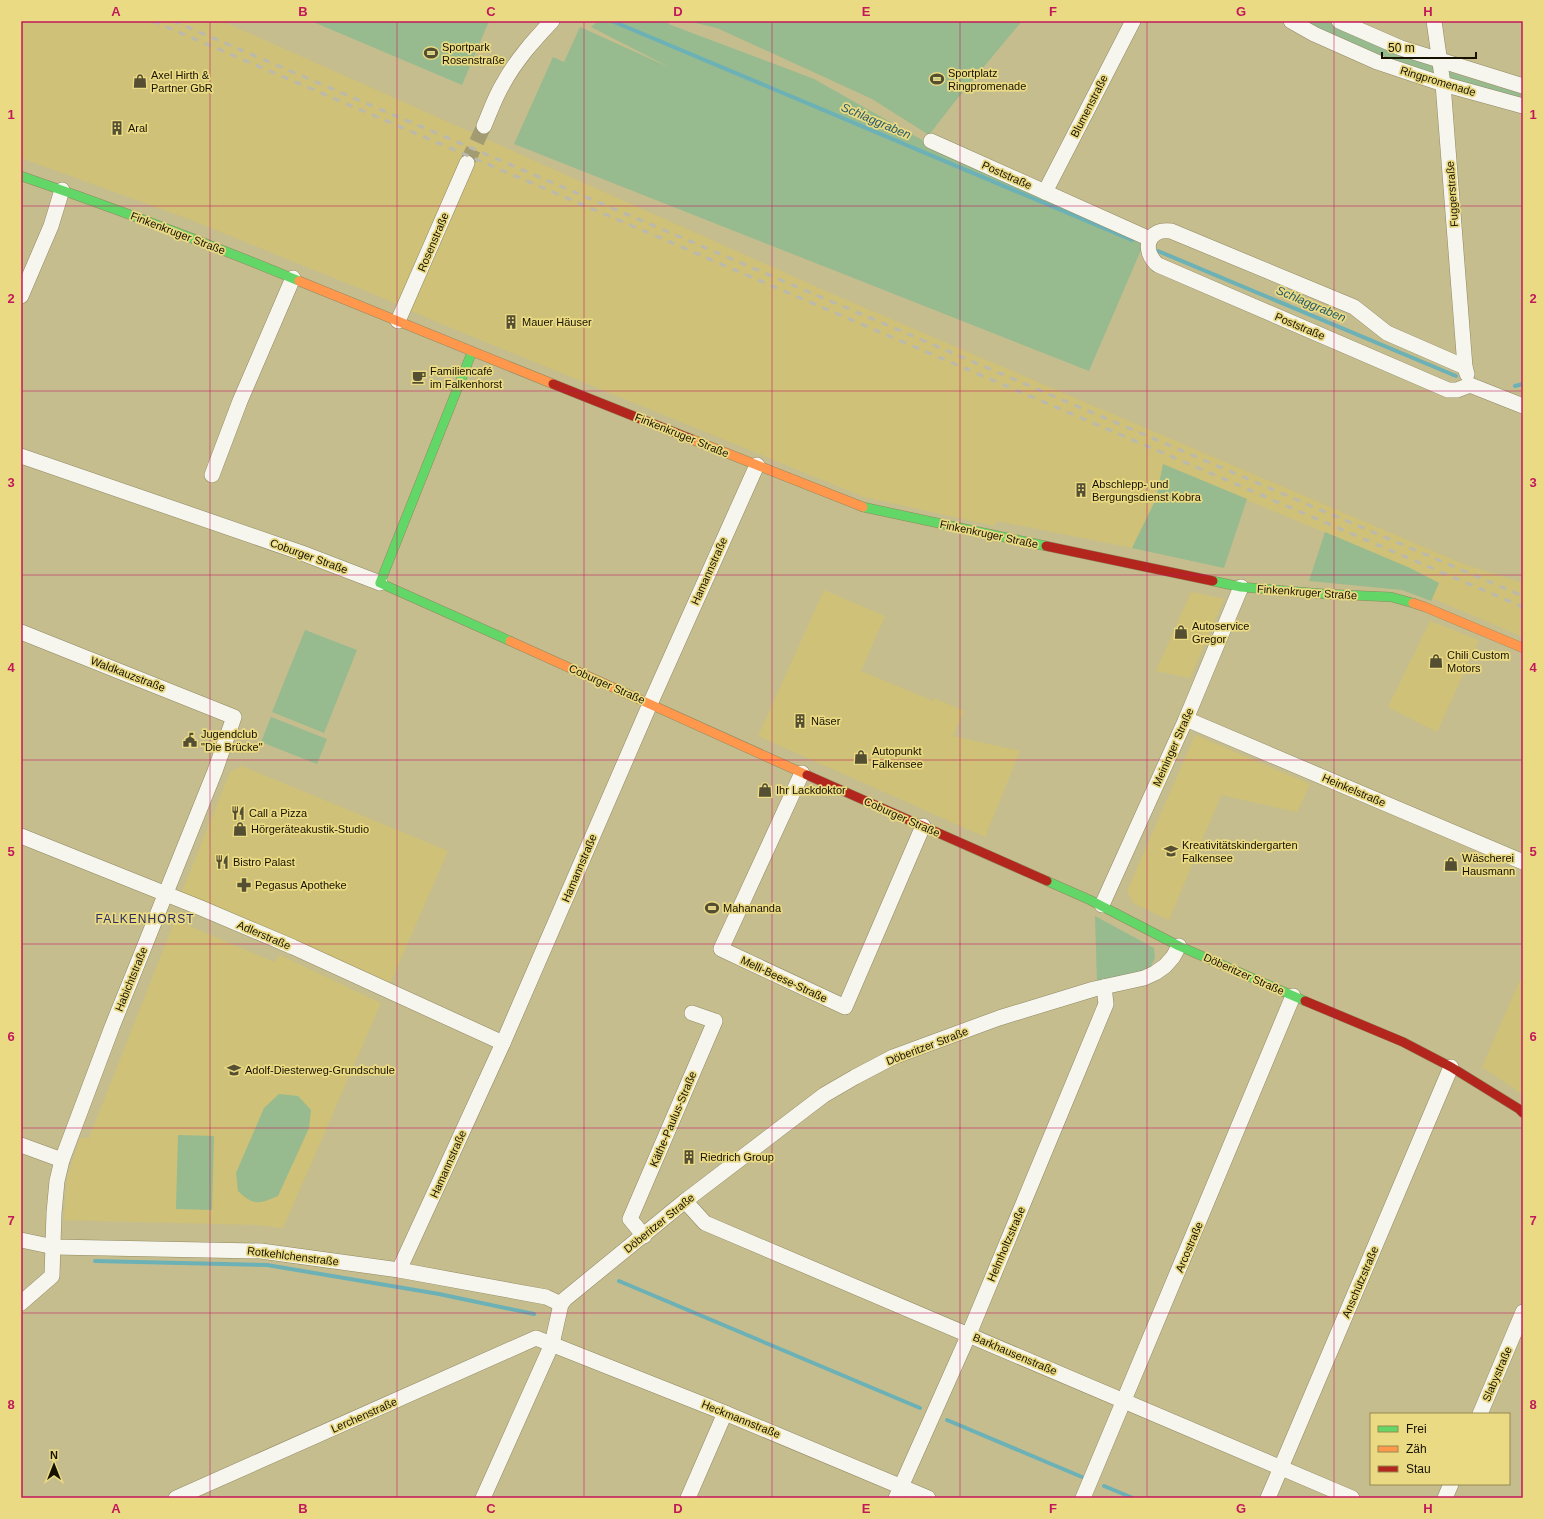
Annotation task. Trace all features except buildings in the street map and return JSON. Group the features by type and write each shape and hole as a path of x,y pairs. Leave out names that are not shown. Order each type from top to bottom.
{"street":[{"path":"484,126 502,84 512,68 530,43 552,21"},
{"name":"Blumenstraße","path":"1047,187 1133,21"},
{"name":"Ringpromenade","path":"1290,21 1314,34 1377,62 1443,84 1523,106"},
{"name":"Ringpromenade","path":"1339,21 1400,48 1523,86"},
{"name":"Fuggerstraße","path":"1434,21 1443,84 1465,367"},
{"name":"Poststraße","path":"931,141 1047,187 1150,239 1148,244 1149,255 1158,265 1448,390 1457,390 1470,385"},
{"name":"Rosenstraße","path":"398,321 467,163"},
{"name":"Finkenkruger Straße","path":"21,176 199,240 472,352 868,509 1241,587 1325,594 1391,597 1425,607 1523,648"},
{"path":"21,296 51,226 62,190"},
{"path":"1150,239 1155,234 1164,230 1171,230 1354,307 1387,333 1465,367 1470,385 1523,406"},
{"path":"212,475 243,395 293,278"},
{"path":"380,583 472,352"},
{"name":"Coburger Straße","path":"21,456 309,555 380,583 802,773 1102,905 1179,946"},
{"name":"Hamannstraße","path":"400,1270 503,1043 650,704 757,465"},
{"name":"Meininger Straße","path":"1102,905 1186,719 1241,587"},
{"name":"Waldkauzstraße","path":"21,632 234,717"},
{"name":"Habichtstraße","path":"21,1303 52,1276 54,1213 57,1181 62,1160 112,1027 215,771 234,717"},
{"name":"Heinkelstraße","path":"1186,719 1523,862"},
{"name":"Melli-Beese-Straße","path":"802,773 721,949 845,1007 923,826"},
{"name":"Adlerstraße","path":"21,836 293,947 503,1043"},
{"name":"Döberitzer Straße","path":"561,1304 565,1299 685,1201 824,1095 855,1077 893,1057 999,1018 1094,989 1130,982 1155,973 1165,966 1173,957 1179,946 1403,1042 1451,1066 1523,1113"},
{"name":"Helmholtzstraße","path":"899,1492 969,1334 1106,1004 1104,987"},
{"name":"Arcostraße","path":"1083,1498 1125,1401 1293,996"},
{"name":"Käthe-Paulus-Straße","path":"644,1236 630,1219 715,1021 692,1012"},
{"name":"Anschützstraße","path":"1268,1498 1451,1066"},
{"path":"21,1145 62,1160"},
{"name":"Barkhausenstraße","path":"685,1201 705,1223 1352,1498"},
{"name":"Rotkehlchenstraße","path":"21,1240 54,1247 261,1251 400,1270 546,1297 561,1304"},
{"path":"483,1498 552,1344 561,1304"},
{"name":"Slabystraße","path":"1480,1413 1523,1312"},
{"name":"Lerchenstraße","path":"176,1498 536,1338 552,1344"},
{"name":"Heckmannstraße","path":"552,1344 725,1413 899,1492 928,1498"},
{"path":"688,1498 725,1413"},
{"path":"1445,1498 1450,1485"}],"shaded area":[{"path":"21,21 222,21 830,293 1463,564 1523,583 1523,637 1432,598 1439,583 1410,568 1163,465 1156,499 1132,548 997,521 994,526 864,497 191,220 21,158"},
{"path":"824,590 885,616 861,671 933,701 934,698 964,711 953,736 1020,751 985,837 758,736"},
{"path":"1191,592 1224,599 1190,678 1156,671"},
{"path":"1430,621 1479,640 1437,732 1388,707"},
{"name":"Kreativitätskindergarten Falkensee","path":"1195,735 1310,784 1297,812 1221,795 1169,920 1133,903 1127,891"},
{"path":"242,766 448,851 389,986 181,894 230,772"},
{"name":"Adolf-Diesterweg-Grundschule","path":"175,920 274,962 280,955 381,1003 283,1228 256,1225 64,1220 67,1178 80,1138 89,1138"},
{"path":"1520,980 1523,981 1523,1095 1482,1067"}],"green space":[{"name":"Sportpark Rosenstraße","path":"311,21 489,21 462,85"},
{"path":"598,21 665,21 671,25 814,79 931,145 1139,236 1141,250 1089,371 514,144 553,57 564,62 580,27 671,68 591,27"},
{"path":"687,21 1022,21 929,135 872,99 717,28"},
{"path":"1301,21 1327,21 1433,67 1436,69 1435,73 1412,70"},
{"path":"1450,72 1499,87 1523,92 1523,101 1449,82 1446,76"},
{"path":"1163,464 1247,499 1224,568 1132,548 1156,499"},
{"path":"1325,532 1410,568 1439,583 1431,601 1402,590 1309,581"},
{"path":"305,630 357,650 324,733 272,712"},
{"path":"271,717 327,739 317,764 261,742"},
{"path":"1095,916 1154,948 1155,958 1150,968 1133,976 1097,982"},
{"path":"279,1094 298,1096 311,1110 309,1128 278,1196 266,1201 257,1202 248,1199 238,1191 236,1173 264,1108"},
{"path":"178,1135 214,1136 212,1210 176,1209"}],"waterway":[{"name":"Schlaggraben","path":"612,21 1132,240"},
{"name":"Schlaggraben","path":"1158,251 1456,376"},
{"name":"Schlaggraben","path":"1515,386 1523,384"},
{"path":"95,1261 267,1265 439,1294 534,1314"},
{"path":"619,1281 920,1408"},
{"path":"947,1420 1082,1477"},
{"path":"1104,1486 1133,1498"}],"tunnel":[{"path":"467,163 484,126"}],"railway":[{"path":"153,21 1523,607"},
{"path":"173,21 1523,596"}],"traffic: fast":[{"path":"21,176 161,226 299,281"},
{"path":"472,352 380,583 510,641"},
{"path":"863,507 1046,546"},
{"path":"1213,581 1241,587 1325,594 1391,597 1413,603"},
{"path":"1047,881 1090,900 1179,946 1305,1001"}],"traffic: slow":[{"path":"299,281 553,384"},
{"path":"691,439 863,507"},
{"path":"1413,603 1523,648"},
{"path":"510,641 807,775"}],"traffic: jam":[{"path":"553,384 691,439"},
{"path":"1046,546 1213,581"},
{"path":"807,775 1047,881"},
{"path":"1305,1001 1403,1042 1451,1067 1519,1109 1523,1113"}],"place":[{"name":"Sportpark Rosenstraße","path":"431,53"},
{"name":"Sportplatz Ringpromenade","path":"937,79"},
{"name":"Axel Hirth & Partner GbR","path":"140,81"},
{"name":"Aral","path":"117,128"},
{"name":"Mauer Häuser","path":"511,322"},
{"name":"Familiencafé im Falkenhorst","path":"419,377"},
{"name":"Abschlepp- und Bergungsdienst Kobra","path":"1081,490"},
{"name":"Autoservice Gregor","path":"1181,632"},
{"name":"Chili Custom Motors","path":"1436,661"},
{"name":"Näser","path":"800,721"},
{"name":"Jugendclub \"Die Brücke\"","path":"190,740"},
{"name":"Autopunkt Falkensee","path":"861,757"},
{"name":"Ihr Lackdoktor","path":"765,790"},
{"name":"Call a Pizza","path":"238,813"},
{"name":"Hörgeräteakustik-Studio","path":"240,829"},
{"name":"Kreativitätskindergarten Falkensee","path":"1171,851"},
{"name":"Bistro Palast","path":"222,862"},
{"name":"Wäscherei Hausmann","path":"1451,864"},
{"name":"Pegasus Apotheke","path":"244,885"},
{"name":"Mahananda","path":"712,908"},
{"name":"Adolf-Diesterweg-Grundschule","path":"234,1070"},
{"name":"Riedrich Group","path":"689,1157"}],"district":[{"name":"FALKENHORST","path":"145,919"}]}
